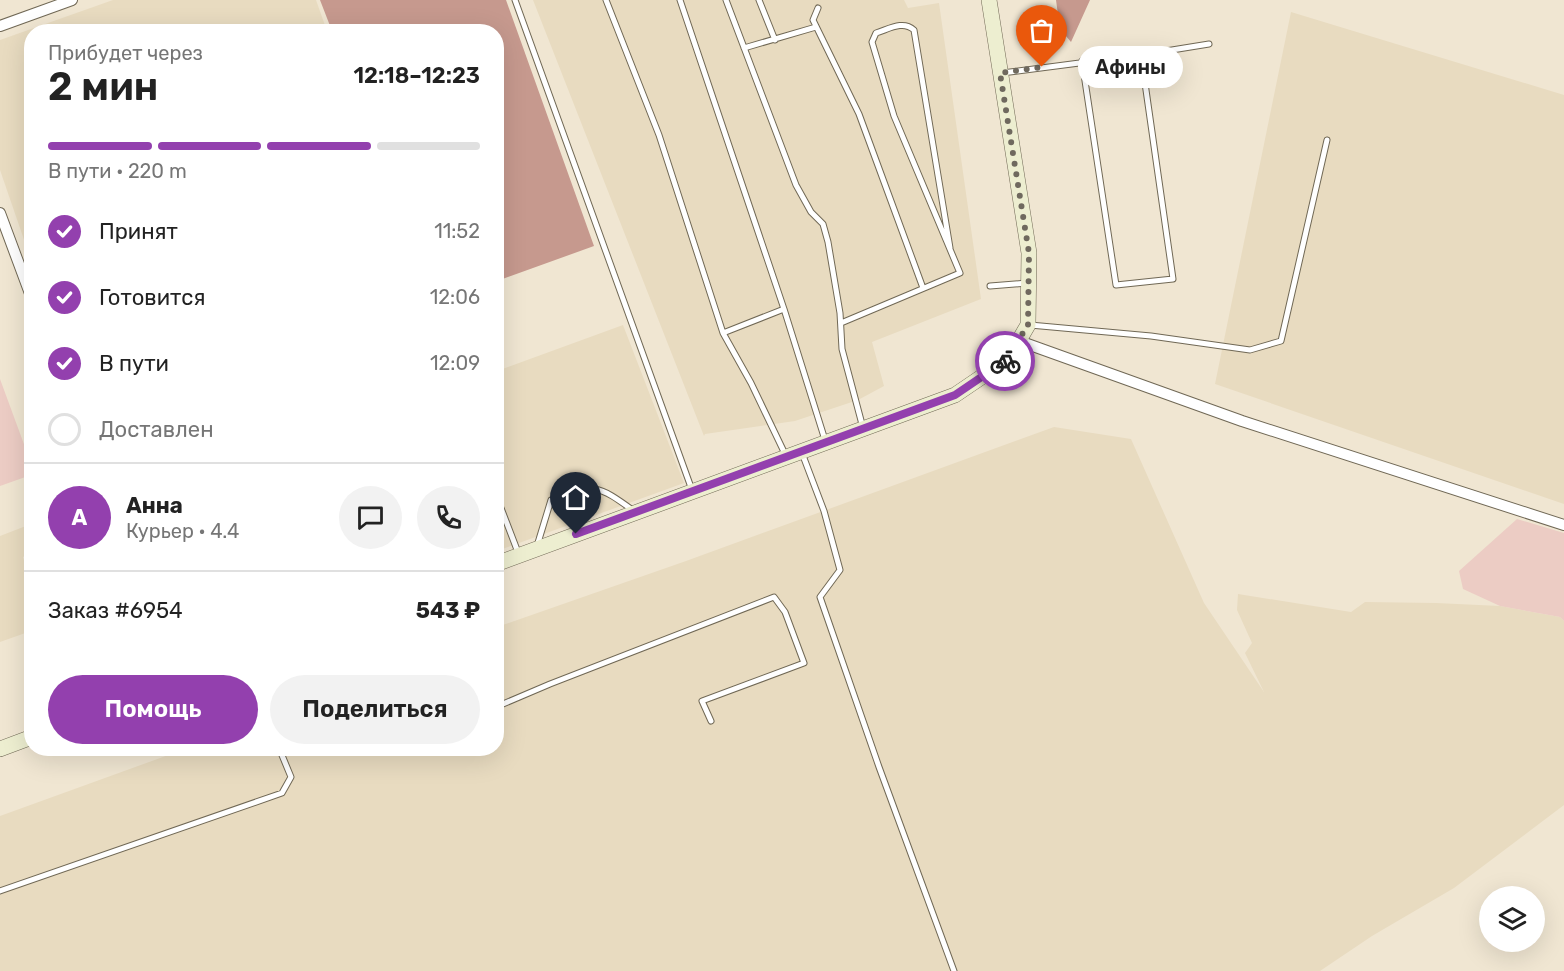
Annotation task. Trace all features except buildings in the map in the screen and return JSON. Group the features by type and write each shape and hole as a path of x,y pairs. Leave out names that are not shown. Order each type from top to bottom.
{"main road":[{"path":"504,561 955,395 1008,359 1028,325 1029,253 989,0"},
{"path":"0,749 24,740"}],"street":[{"path":"0,26 72,0"},
{"path":"0,213 24,278"},
{"path":"1019,341 1242,421 1564,525"}],"lane":[{"path":"515,0 692,490"},
{"path":"606,0 659,135 723,333 824,511 840,570 820,597 954,971"},
{"path":"680,0 784,309 826,443"},
{"path":"726,0 796,185 811,212 823,224 841,323 842,349 864,429"},
{"path":"759,0 775,40"},
{"path":"818,8 813,20 859,114 924,288"},
{"path":"841,323 960,273 894,116 872,42 876,33 902,24 909,25 914,30 950,248"},
{"path":"744,48 816,27"},
{"path":"1000,73 1209,44"},
{"path":"1082,62 1116,285 1173,279 1141,55"},
{"path":"1028,325 1120,333 1250,350 1281,340 1327,140"},
{"path":"990,286 1029,282"},
{"path":"723,333 784,309"},
{"path":"536,549 551,500 567,493 591,488 608,492 635,512"},
{"path":"504,516 519,555"},
{"path":"504,704 774,597 785,612 804,663 702,701 711,721"},
{"path":"0,891 282,793 291,777 282,756"}],"shaded area":[{"path":"113,0 316,0 325,24 45,24"},
{"path":"320,0 506,0 594,246 504,278 504,24 329,24"},
{"path":"533,0 904,0 908,8 939,3 981,299 872,342 884,386 858,400 795,421 705,434 704,436"},
{"path":"1056,0 1090,0 1071,42 1060,29"},
{"path":"1291,12 1564,95 1564,504 1215,384"},
{"path":"24,32 24,240 0,170 0,40"},
{"path":"623,325 684,483 504,548 504,368"},
{"path":"0,379 24,444 24,477 0,486"},
{"path":"1054,427 1131,439 1204,603 1264,692 1245,653 1252,643 1237,610 1238,594 1351,612 1365,602 1436,603 1500,606 1560,617 1564,621 1564,805 1454,888 1372,936 1320,971 0,971 0,816 166,756 504,756 504,625"},
{"path":"1517,519 1564,533 1564,621 1560,617 1500,606 1463,589 1459,571"},
{"path":"24,527 24,633 0,642 0,536"}],"way so far":[{"path":"1005,361 1028,325 1029,253 1000,73 1042,67"}],"place":[{"name":"Афины","path":"1042,67"}],"route":[{"path":"576,534 955,395 1005,361"}]}
